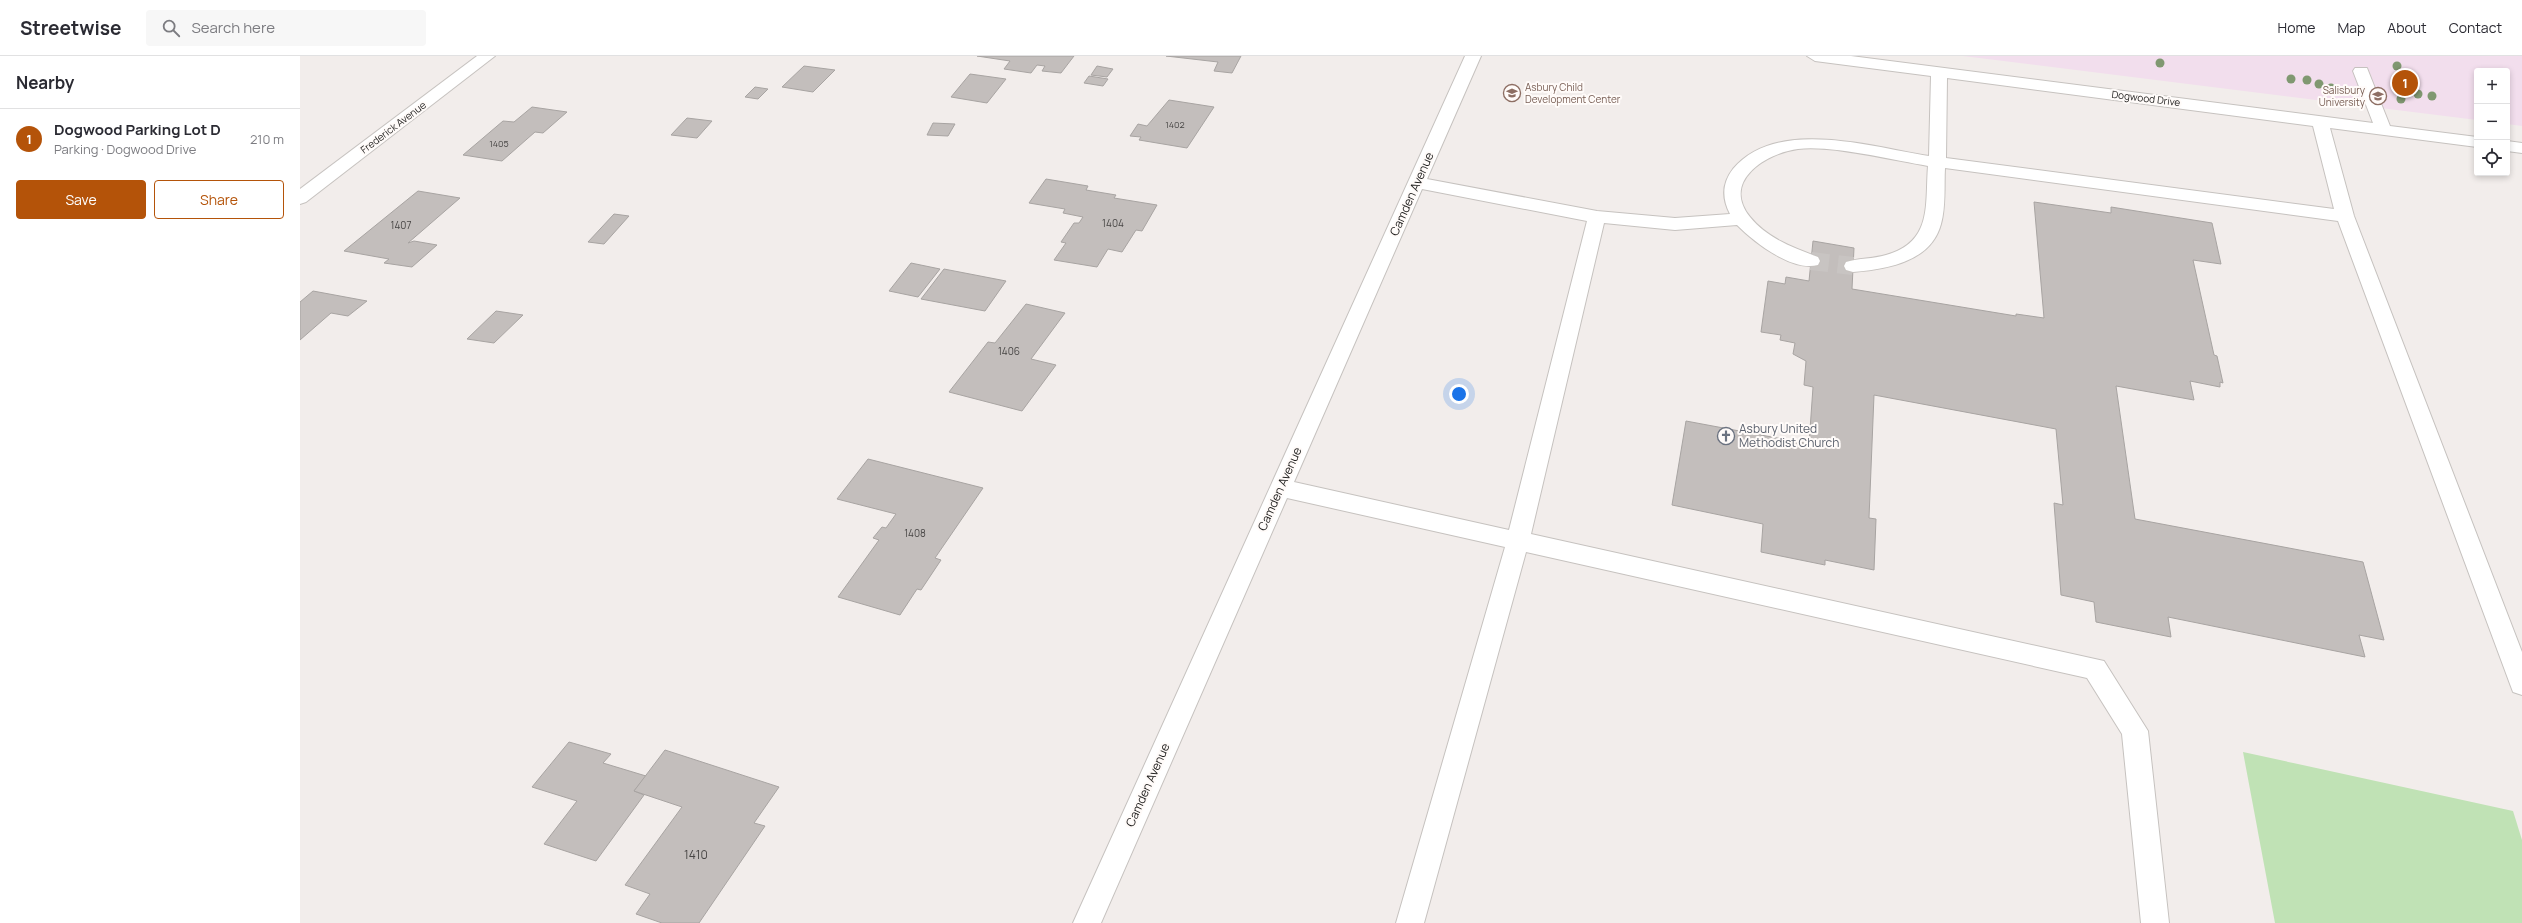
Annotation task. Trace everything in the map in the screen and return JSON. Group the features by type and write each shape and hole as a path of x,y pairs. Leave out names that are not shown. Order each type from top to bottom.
{"street":[{"name":"Frederick Avenue","path":"300,198 487,56"},
{"name":"Camden Avenue","path":"1087,923 1473,56"},
{"name":"Dogwood Drive","path":"1815,56 2383,128 2474,142"},
{"path":"2361,71 2383,128"},
{"path":"1853,266 1879,264 1905,256 1923,242 1932,225 1937,162 1939,72"},
{"path":"2320,120 2345,216 2522,684"},
{"path":"1810,261 1785,252 1759,236 1741,219 1733,201 1733,184 1740,169 1750,161 1774,148 1799,144 1825,144 1937,162 2345,216"},
{"path":"2510,146 2522,148"},
{"path":"1417,183 1597,217 1675,224 1741,219"},
{"path":"1410,923 1518,542 1597,217"},
{"path":"1281,488 1518,542 2095,669 2135,731 2155,923"}],"shaded area":[{"name":"Salisbury University","path":"1963,56 2522,56 2522,126 2510,124 2510,68 2474,68 2474,120"}],"green space":[{"path":"2243,752 2513,811 2522,840 2522,923 2275,923"}],"building":[{"path":"977,56 1074,56 1061,73 1042,71 1045,66 1037,65 1031,73 1004,69 1010,61"},
{"path":"1166,56 1241,56 1232,73 1214,71 1218,62"},
{"path":"804,66 835,70 813,92 782,87"},
{"path":"1097,66 1113,69 1107,77 1091,75"},
{"path":"970,74 1006,79 987,103 951,97"},
{"path":"1089,76 1108,79 1103,86 1084,83"},
{"path":"755,87 768,89 758,99 745,97"},
{"path":"1169,100 1214,107 1187,148 1139,140 1141,137 1130,136 1138,124 1147,126"},
{"path":"532,107 567,112 543,133 535,132 502,161 463,155 503,121 514,122"},
{"path":"687,118 712,121 697,138 671,135"},
{"path":"933,123 955,124 948,136 927,135"},
{"path":"1046,179 1088,186 1086,190 1116,195 1114,198 1157,205 1142,231 1136,230 1122,252 1108,249 1097,267 1054,260 1066,243 1061,242 1074,223 1079,223 1083,217 1063,213 1065,209 1029,203"},
{"path":"418,191 460,198 408,243 414,241 437,245 412,267 384,263 389,259 344,251"},
{"name":"Asbury United Methodist Church","path":"2034,202 2111,213 2111,207 2212,223 2221,264 2193,260 2214,355 2217,356 2223,383 2220,382 2220,387 2190,381 2194,400 2116,386 2135,519 2363,562 2384,640 2359,635 2365,657 2168,617 2171,637 2096,622 2094,602 2061,595 2054,503 2063,505 2056,429 1874,395 1869,518 1876,519 1874,570 1825,560 1825,565 1761,552 1763,524 1672,505 1686,421 1809,444 1813,387 1804,385 1806,361 1793,354 1795,343 1780,340 1781,335 1761,332 1768,281 1785,284 1786,277 1809,281 1813,241 1854,248 1852,289 2016,316 2016,314 2044,318"},
{"path":"614,214 629,216 604,244 588,242"},
{"path":"911,263 940,269 918,297 889,291"},
{"path":"944,269 1006,281 985,311 921,299"},
{"path":"313,291 367,301 348,316 331,313 300,340 300,302"},
{"path":"1026,304 1065,313 1031,359 1056,365 1022,411 949,392 988,342 995,343"},
{"path":"496,311 523,315 494,343 467,339"},
{"path":"868,459 983,488 935,558 941,560 921,590 917,589 900,615 838,597 879,540 873,538 882,527 886,528 896,514 837,499"},
{"path":"569,742 611,754 603,763 646,776 634,791 644,795 596,861 544,844 577,801 532,787"},
{"path":"665,750 779,787 754,823 765,826 699,923 662,923 636,914 650,894 625,885 682,807 634,791"}],"tunnel":[{"path":"1811,261 1853,266"}],"place":[{"name":"Dogwood Parking Lot D","path":"2405,83"},
{"name":"Asbury Child Development Center","path":"1512,93"},
{"name":"Salisbury University","path":"2378,96"},
{"name":"Asbury United Methodist Church","path":"1726,436"}]}
